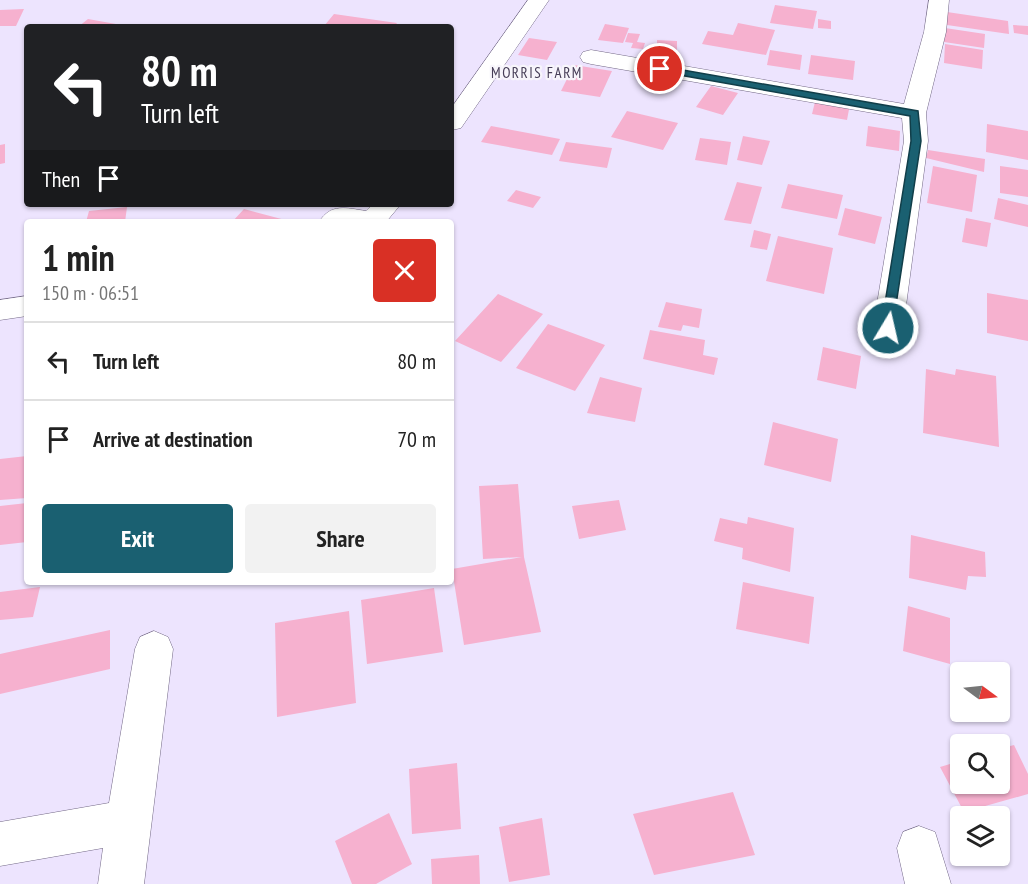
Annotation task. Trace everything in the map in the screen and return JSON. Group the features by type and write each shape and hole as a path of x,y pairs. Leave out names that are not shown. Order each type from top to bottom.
{"street":[{"path":"454,120 539,0"},
{"path":"888,328 916,141 914,113 935,32 939,0"},
{"path":"591,57 914,113"},
{"path":"374,219 385,207"},
{"path":"335,219 339,215 361,219"},
{"path":"0,310 24,306"},
{"path":"121,884 154,649"},
{"path":"0,844 128,822"}],"building":[{"path":"775,5 817,11 813,29 770,23"},
{"path":"24,9 16,26 0,26 0,10"},
{"path":"947,12 1008,21 1009,34 947,25"},
{"path":"334,14 397,23 396,24 326,24"},
{"path":"88,19 116,24 82,24"},
{"path":"818,19 831,21 831,29 818,28"},
{"path":"738,23 775,30 766,55 702,44 708,31 733,35"},
{"path":"605,24 629,28 623,43 598,40"},
{"path":"1013,25 1028,26 1028,35 1014,33"},
{"path":"945,28 985,34 984,48 944,42"},
{"path":"628,33 640,34 637,42 645,43 643,49 631,48 633,43 625,42"},
{"path":"529,38 557,42 547,60 518,55"},
{"path":"657,40 677,41 677,51 657,49"},
{"path":"945,44 983,50 982,69 944,63"},
{"path":"770,50 802,55 800,70 767,65"},
{"path":"811,55 855,61 853,80 808,74"},
{"path":"574,65 612,71 600,97 561,91"},
{"path":"711,86 738,93 723,115 696,107"},
{"path":"816,98 850,104 847,120 812,114"},
{"path":"627,111 678,123 663,150 611,137"},
{"path":"987,124 1028,131 1028,160 986,152"},
{"path":"491,126 560,139 552,155 481,142"},
{"path":"868,126 900,131 899,151 866,146"},
{"path":"743,136 770,141 762,165 737,160"},
{"path":"700,138 731,142 727,165 695,160"},
{"path":"566,142 612,148 607,168 559,161"},
{"path":"5,144 5,163 0,164 0,145"},
{"path":"928,150 985,159 984,172 926,158"},
{"path":"933,166 977,175 972,212 927,203"},
{"path":"1000,166 1028,170 1028,197 1000,193"},
{"path":"737,182 762,187 751,224 724,220"},
{"path":"788,184 843,195 837,219 781,208"},
{"path":"516,190 541,197 533,208 507,201"},
{"path":"998,198 1028,205 1028,227 994,219"},
{"path":"127,207 125,219 87,219 89,211"},
{"path":"845,208 882,217 875,244 838,235"},
{"path":"244,209 282,219 235,219"},
{"path":"966,218 991,223 987,247 962,242"},
{"path":"754,230 771,234 767,250 750,247"},
{"path":"778,236 833,248 824,294 766,281"},
{"path":"987,293 1028,300 1028,341 987,333"},
{"path":"498,294 543,314 501,362 455,341"},
{"path":"666,302 702,309 699,328 683,325 681,331 658,327"},
{"path":"548,324 605,345 575,391 516,368"},
{"path":"650,330 705,340 703,355 718,358 714,375 643,359"},
{"path":"823,347 861,356 856,389 817,380"},
{"path":"926,369 955,375 956,369 996,376 999,447 923,433"},
{"path":"600,377 642,388 635,422 587,413"},
{"path":"773,422 838,439 831,482 764,465"},
{"path":"24,456 24,498 0,500 0,459"},
{"path":"518,484 524,557 541,632 464,645 454,569 522,557 483,559 479,486"},
{"path":"619,500 626,530 579,539 572,506"},
{"path":"24,503 24,542 0,545 0,506"},
{"path":"748,517 794,528 790,572 742,559 743,548 714,541 720,518 747,524"},
{"path":"911,535 985,552 986,577 968,576 966,590 909,578"},
{"path":"743,582 814,597 809,644 736,629"},
{"path":"40,587 33,617 0,620 0,592"},
{"path":"434,588 443,652 367,664 361,600"},
{"path":"908,606 950,618 950,664 903,651"},
{"path":"349,611 356,703 277,717 275,623"},
{"path":"110,630 110,669 0,694 0,654"},
{"path":"1014,745 1028,774 1028,794 985,806 961,806 954,794 1010,794 1010,746"},
{"path":"457,763 461,829 412,834 409,769"},
{"path":"950,764 950,786 940,767"},
{"path":"733,792 755,855 654,875 633,814"},
{"path":"389,813 412,864 376,884 352,884 335,841"},
{"path":"542,818 550,875 509,882 499,827"},
{"path":"479,855 480,884 432,884 431,859"}],"district":[{"name":"MORRIS FARM","path":"537,72"}],"route":[{"path":"660,69 914,113 916,141 888,328"}]}
